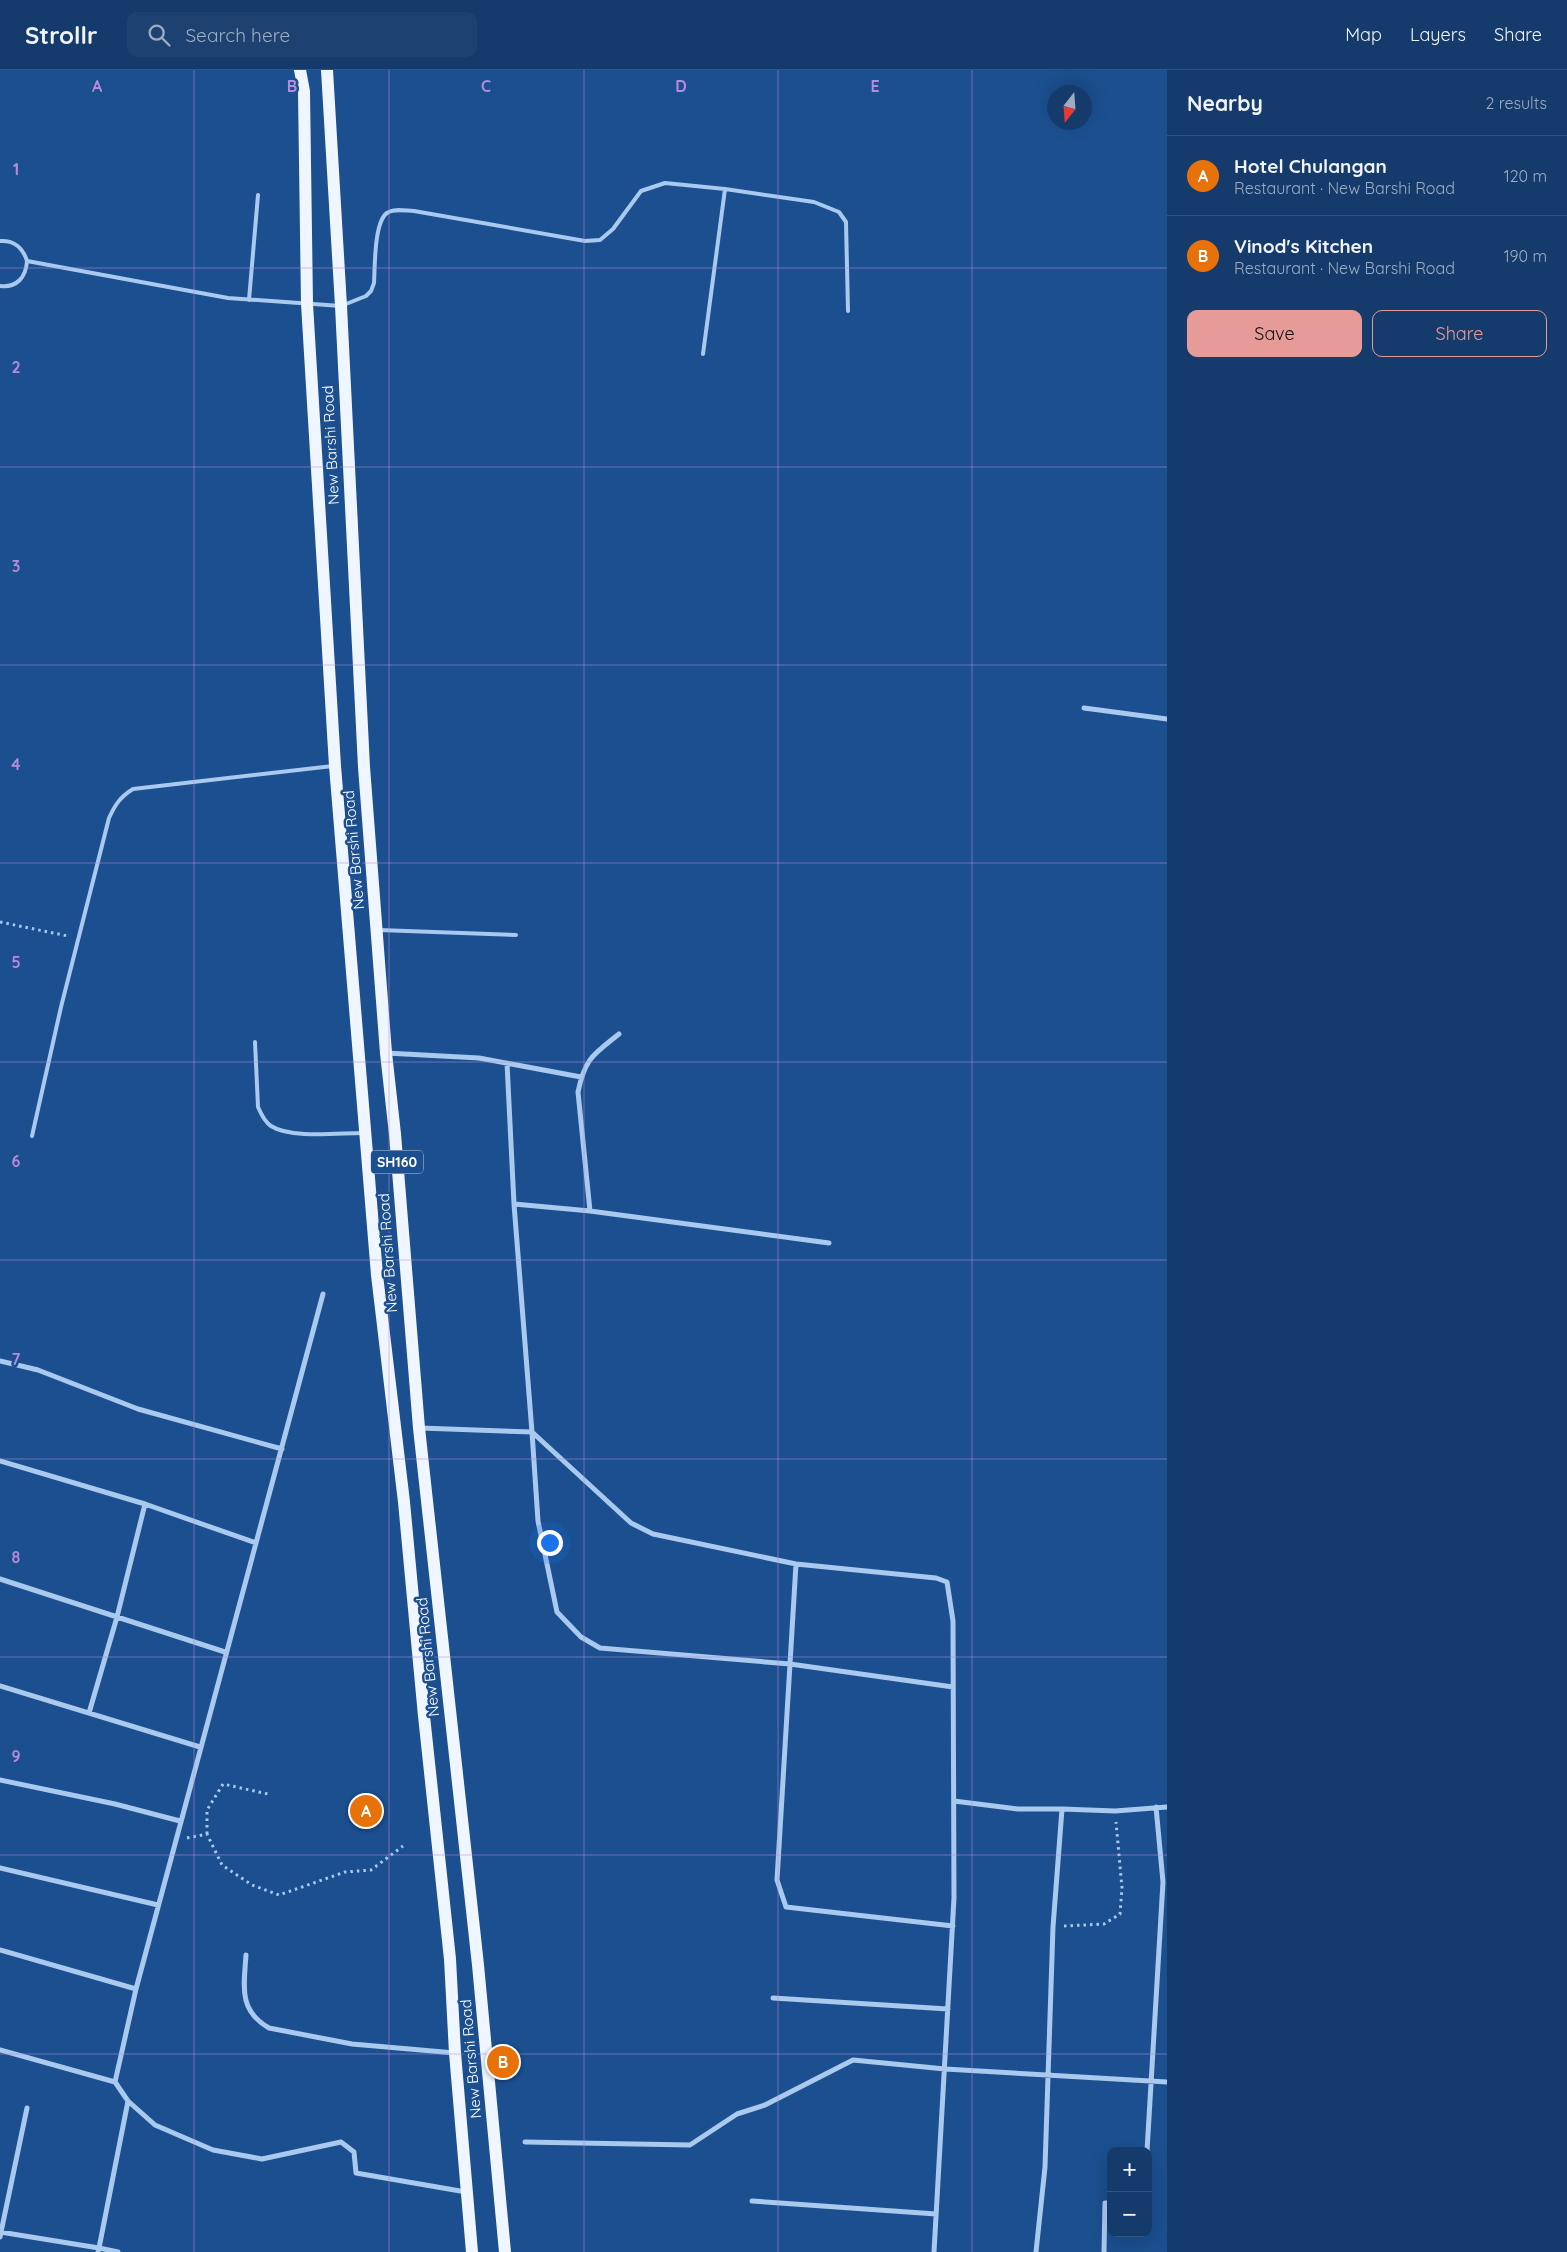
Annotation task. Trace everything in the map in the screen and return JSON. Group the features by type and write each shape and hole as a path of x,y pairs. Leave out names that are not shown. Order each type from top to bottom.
{"main road":[{"name":"New Barshi Road","path":"300,70 304,91 307,304 335,766 367,1133 377,1275 404,1502 424,1716 450,1959 455,2053 472,2252"},
{"name":"New Barshi Road","path":"327,70 364,768 386,1053 395,1134 419,1428 478,1965 505,2252"}],"street":[{"path":"1084,708 1167,719"},
{"path":"590,1211 578,1092 581,1077 590,1057 619,1034"},
{"path":"386,1053 479,1058 581,1077"},
{"path":"507,1063 514,1204 538,1521 557,1612 581,1638 600,1648 790,1664 953,1687"},
{"path":"514,1204 590,1211 829,1243"},
{"path":"115,2082 136,1988 180,1821 323,1294"},
{"path":"0,1361 38,1370 138,1409 282,1449"},
{"path":"419,1428 532,1432 631,1523 653,1534 796,1564 936,1578 947,1582 953,1621 953,1926 934,2252"},
{"path":"0,1461 145,1504 256,1543"},
{"path":"89,1713 117,1617 145,1504"},
{"path":"796,1564 776,1880 786,1907 953,1926"},
{"path":"0,1580 225,1652"},
{"path":"0,1686 200,1748"},
{"path":"0,1780 115,1804 180,1821"},
{"path":"954,1801 1018,1808 1062,1810 1115,1810 1167,1807"},
{"path":"1147,2147 1163,1882 1156,1807"},
{"path":"1036,2252 1045,2167 1053,1927 1062,1810"},
{"path":"0,1868 158,1905"},
{"path":"0,1950 136,1988"},
{"path":"246,1955 244,1994 248,2010 259,2022 270,2028 352,2044 455,2053"},
{"path":"774,1998 948,2009"},
{"path":"0,2050 115,2082 128,2101 155,2125 214,2150 262,2159 340,2142 354,2152 356,2173 468,2193"},
{"path":"525,2142 690,2145 737,2114 765,2105 853,2060 945,2069 1167,2082"},
{"path":"99,2250 128,2101"},
{"path":"27,2108 0,2234 118,2252"},
{"path":"752,2201 936,2214"},
{"path":"1104,2252 1107,2203"}],"lane":[{"path":"27,261 228,298 341,306 360,300 371,291 374,283 380,224 386,214 395,210 414,211 584,242 600,240 613,229 641,191 665,183 725,189 814,202 839,212 846,222 848,311"},
{"path":"703,354 725,189"},
{"path":"249,300 258,194"},
{"path":"0,241 13,243 20,247 27,261 23,277 18,282 10,286 0,286"},
{"path":"32,1136 109,818 122,795 133,789 335,766"},
{"path":"377,930 516,935"},
{"path":"255,1042 258,1107 262,1116 271,1126 294,1132 367,1133"}],"path":[{"path":"0,922 79,938"},
{"path":"268,1794 223,1784 207,1810 207,1834 222,1865 252,1885 279,1895 345,1872 371,1870 403,1846"},
{"path":"1053,1927 1104,1924 1120,1914 1122,1888 1115,1810"},
{"path":"176,1840 207,1834"}],"place":[{"name":"Hotel Chulangan","path":"366,1811"},
{"name":"Vinod's Kitchen","path":"503,2062"}]}
